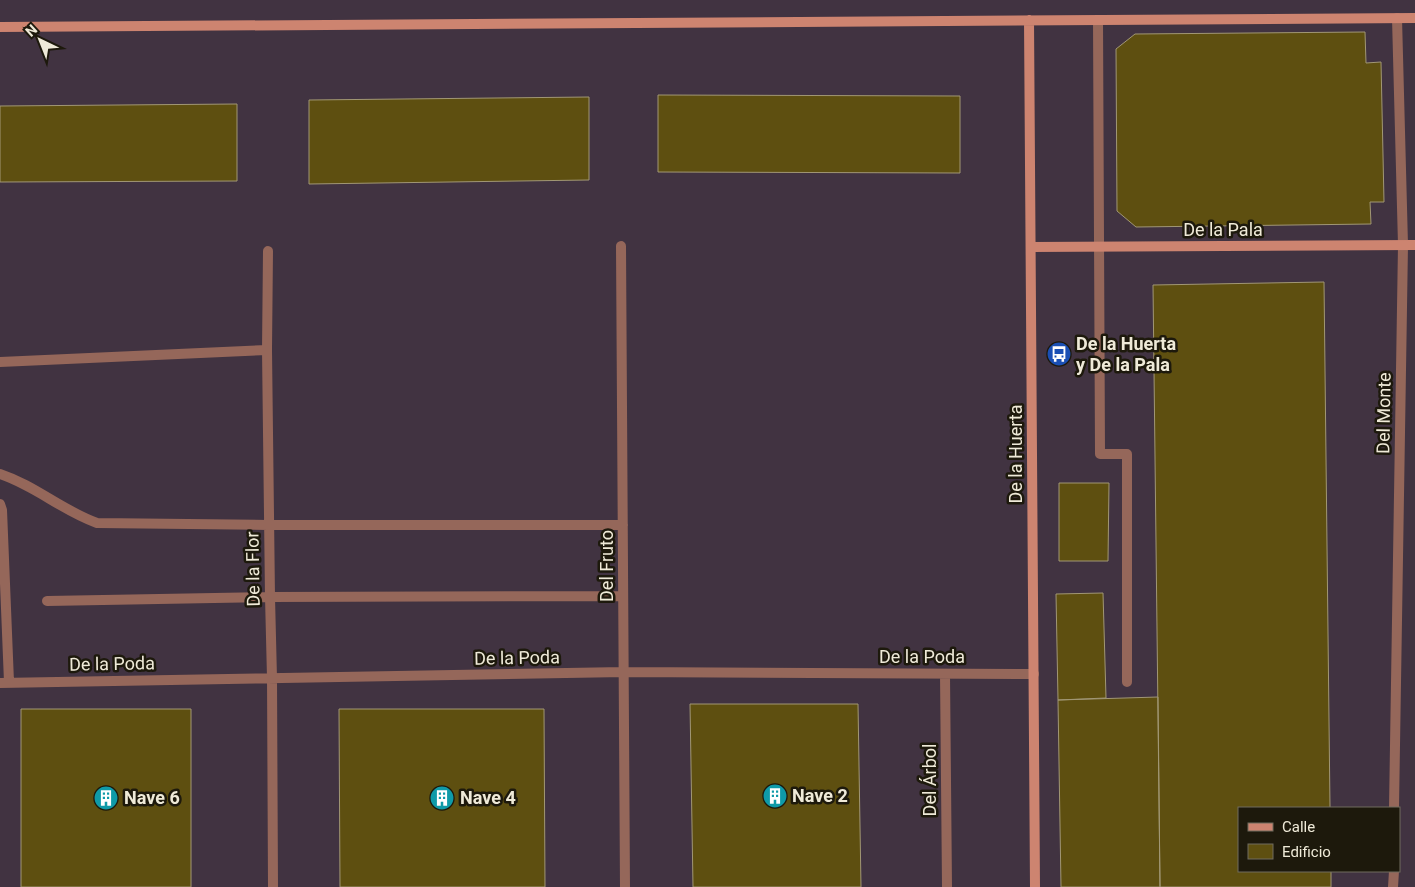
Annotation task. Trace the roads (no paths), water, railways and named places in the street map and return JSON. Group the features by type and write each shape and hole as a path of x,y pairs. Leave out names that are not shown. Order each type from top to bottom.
{"street":[{"path":"0,27 1415,18"},
{"name":"De la Huerta","path":"1029,20 1035,887"},
{"name":"De la Pala","path":"1031,247 1415,245"}],"lane":[{"name":"Del Monte","path":"1394,807 1403,245 1397,18"},
{"path":"1098,20 1100,454 1127,454 1128,682"},
{"name":"Del Fruto","path":"621,246 625,887"},
{"name":"De la Flor","path":"268,251 268,525 274,887"},
{"path":"0,362 267,350"},
{"path":"0,474 20,481 78,516 97,523 268,525 623,524"},
{"path":"0,504 2,510 4,682"},
{"path":"47,601 270,597 623,596"},
{"name":"De la Poda","path":"4,682 624,672 1034,674"},
{"name":"Del Árbol","path":"945,674 947,887"},
{"path":"1393,887 1394,872"}],"place":[{"name":"De la Huerta y De la Pala","path":"1059,354"},
{"name":"Nave 2","path":"775,796"},
{"name":"Nave 6","path":"106,798"},
{"name":"Nave 4","path":"442,798"}]}
